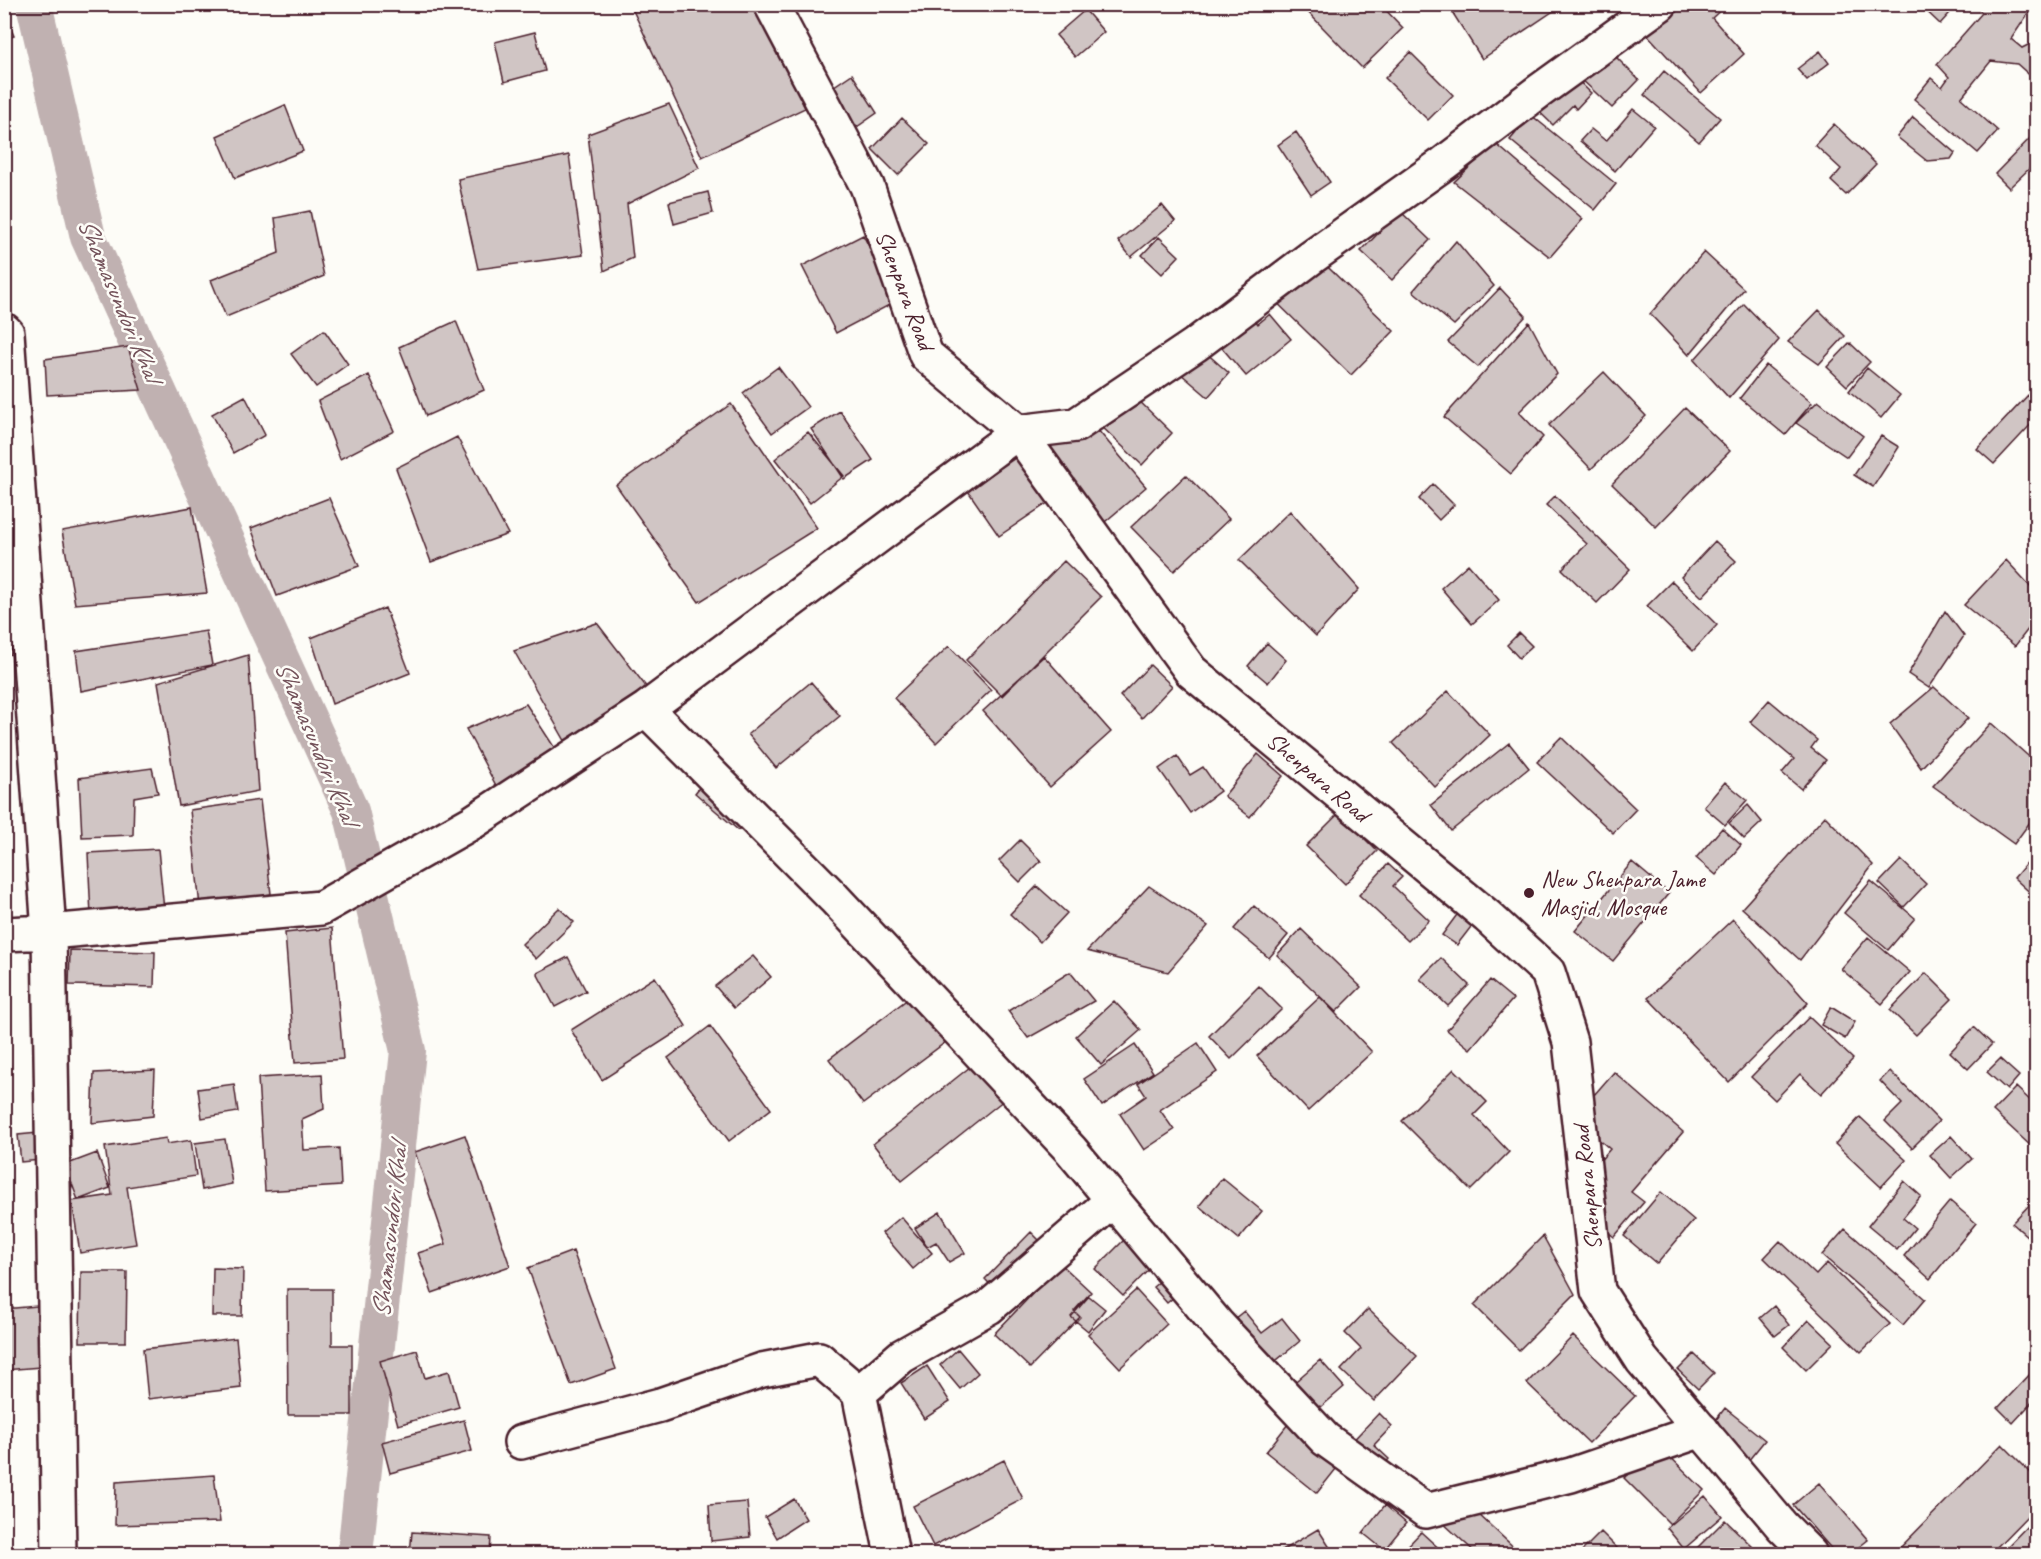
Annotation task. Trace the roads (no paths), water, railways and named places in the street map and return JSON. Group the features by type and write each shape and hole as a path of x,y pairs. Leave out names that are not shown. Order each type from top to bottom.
{"street":[{"name":"Shenpara Road","path":"771,4 867,186 926,355 1018,432 1191,671 1487,916 1548,972 1570,1042 1598,1291 1642,1360 1782,1526 1810,1554"},
{"path":"4,934 321,908 474,822 646,708 1018,432 1076,425 1195,345 1660,4"},
{"path":"4,330 7,333 14,573 50,932 59,1554"},
{"path":"646,708 834,898 1071,1150 1217,1323 1324,1439 1425,1511 1571,1475 1702,1430"},
{"path":"859,1393 902,1356 988,1307 1113,1200"},
{"path":"521,1442 660,1405 762,1370 819,1359 859,1393 892,1554"}],"waterway":[{"name":"Shamasundori Khal","path":"34,4 88,237 351,811 408,1051 355,1554"}],"place":[{"name":"New Shenpara Jame Masjid, Mosque","path":"1529,893"}]}
